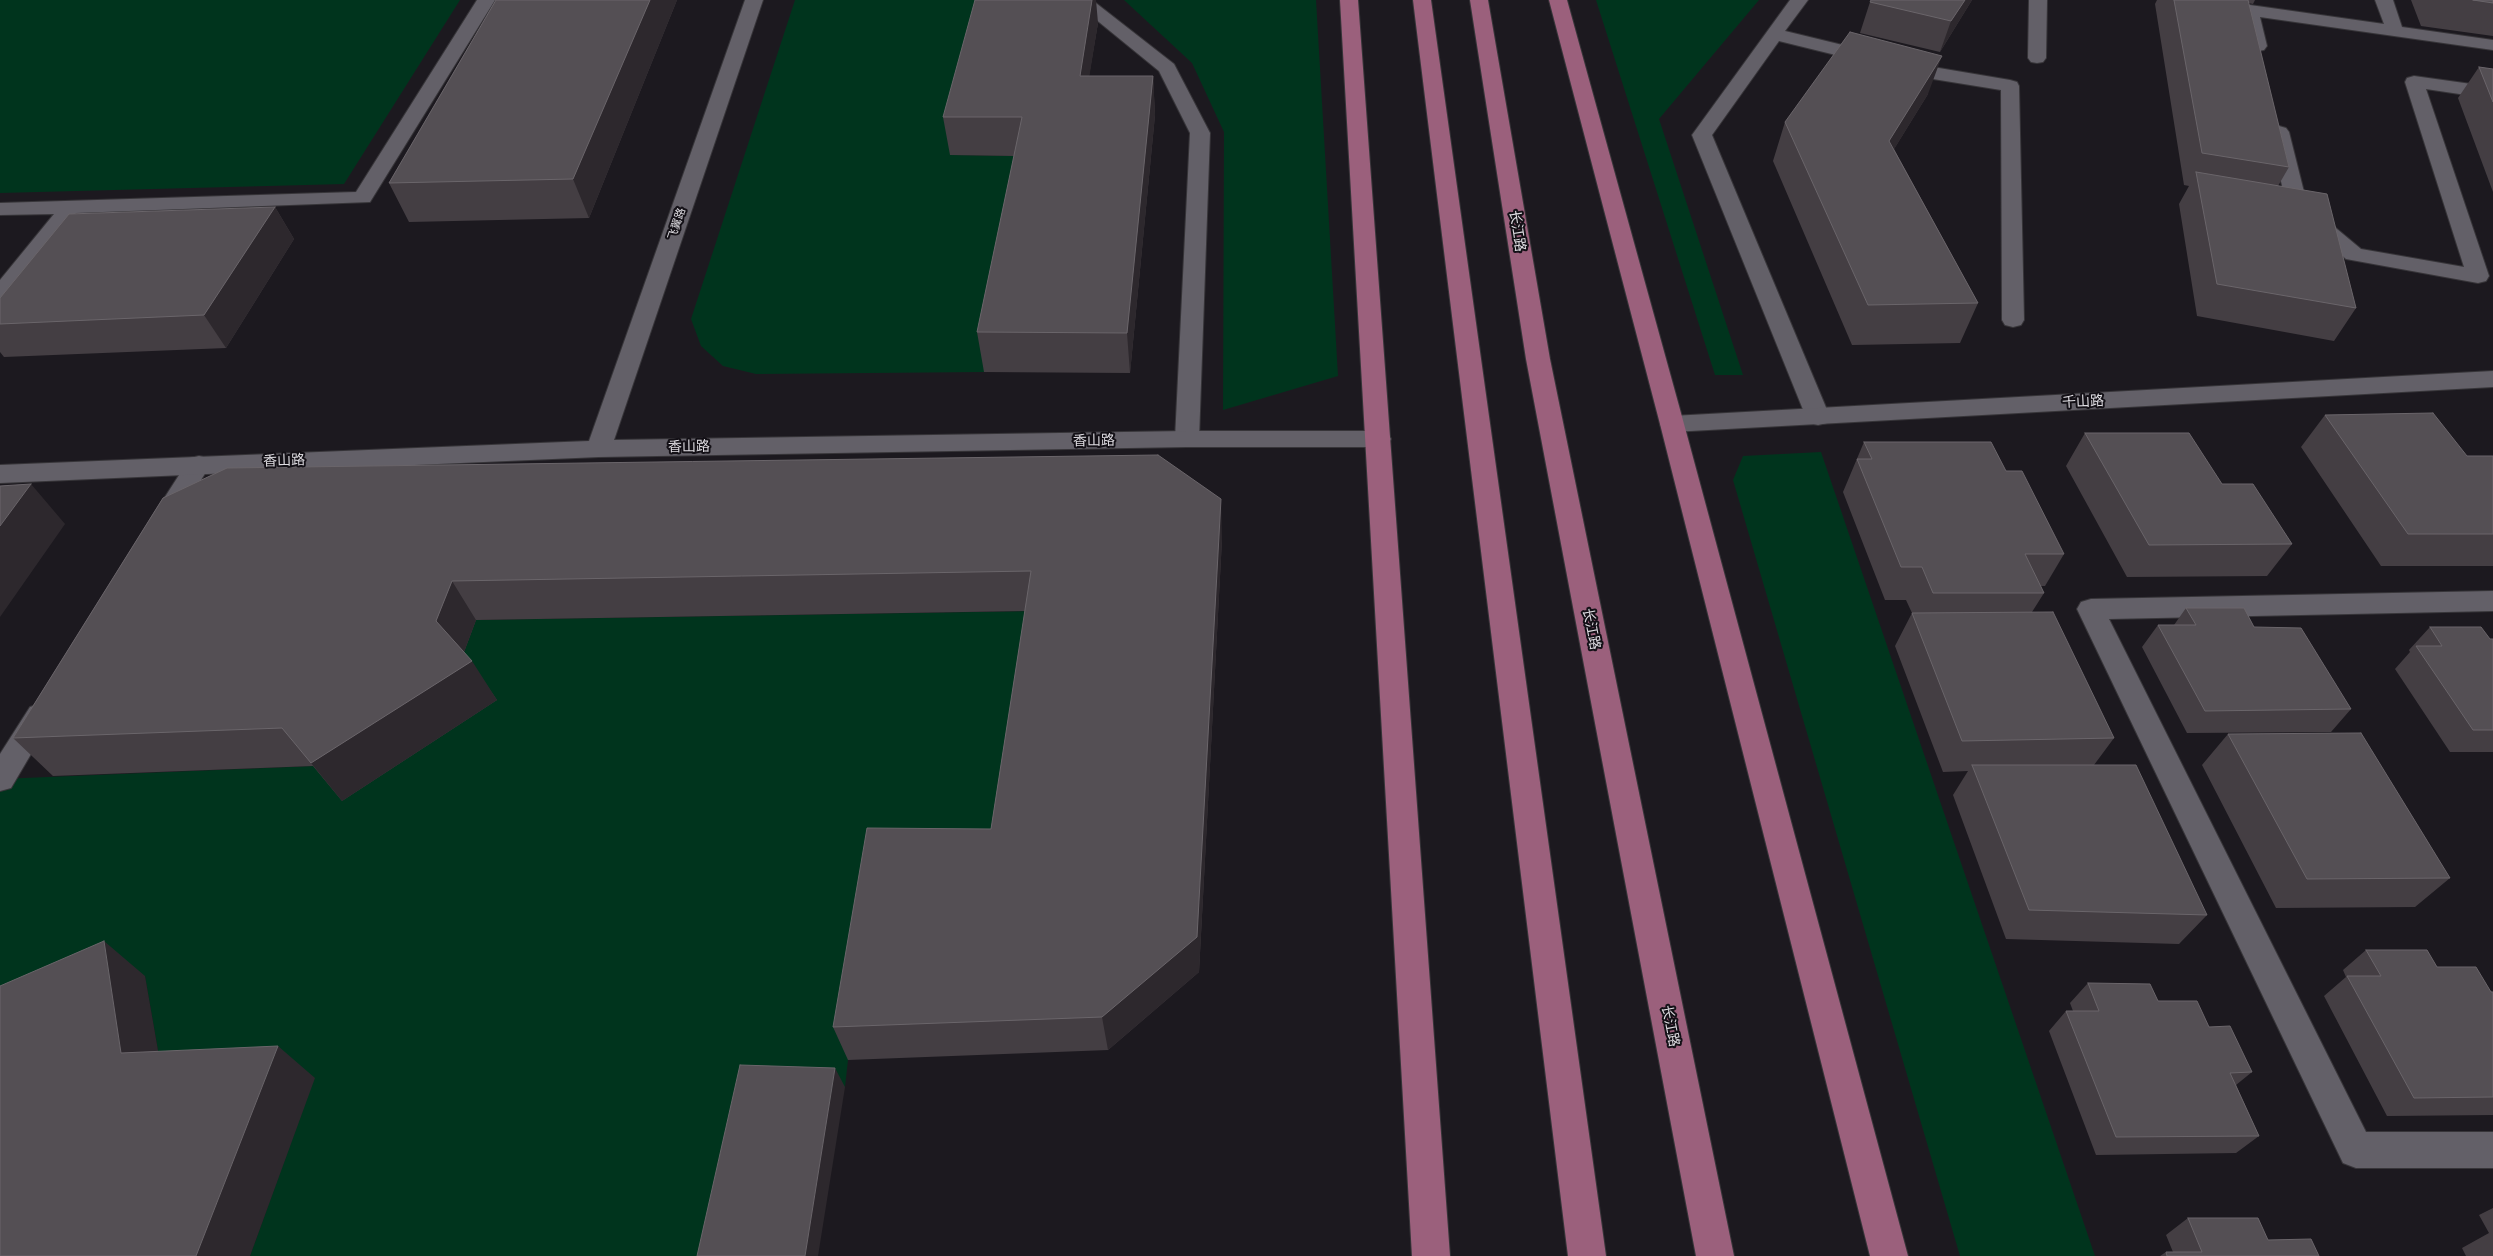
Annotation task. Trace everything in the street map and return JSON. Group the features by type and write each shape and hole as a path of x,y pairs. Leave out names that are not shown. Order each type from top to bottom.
{"main road":[{"path":"1349,0 1431,1256"},
{"path":"1422,0 1587,1256"},
{"name":"长江路","path":"1478,0 1538,358 1715,1256"},
{"path":"1558,0 1672,424 1889,1256"}],"street":[{"path":"0,209 363,198 486,0"},
{"name":"飞翼路","path":"599,448 754,0"},
{"path":"1082,0 1167,68 1200,133 1188,439"},
{"path":"1799,0 1702,135 1818,417"},
{"path":"2037,58 2038,0"},
{"path":"2384,0 2395,31"},
{"path":"2263,66 2250,10 2270,6 2395,31 2493,45"},
{"path":"1774,34 1933,72 2010,86 2014,320"},
{"path":"2274,112 2297,206 2354,254 2478,276 2414,82 2493,93"},
{"path":"0,291 4,289 70,208"},
{"name":"千山路","path":"1672,424 2493,379"},
{"name":"香山路","path":"0,474 599,448 1188,439 1379,439"},
{"path":"152,539 199,464"},
{"path":"2493,601 2092,609 2356,1150 2493,1150"},
{"path":"0,779 52,696"}],"green space":[{"path":"0,0 460,0 344,184 0,193"},
{"path":"795,0 988,0 950,155 1027,156 984,372 756,374 723,366 701,346 691,319"},
{"path":"1124,0 1316,0 1338,376 1223,410 1224,132 1192,63"},
{"path":"1596,0 1759,0 1659,119 1743,375 1715,375"},
{"path":"1821,452 2095,1256 1960,1256 1733,480 1743,456"},
{"path":"1038,611 1000,866 848,1060 845,1087 713,1256 250,1256 314,1079 164,1085 145,976 0,1040 0,779 314,766 461,660 476,620"}],"building":[{"path":"496,0 650,0 573,179 389,183"},
{"path":"975,0 1092,0 1080,76 1153,76 1127,333 977,332 1022,117 943,117"},
{"path":"1871,0 1965,0 1951,21 1870,2"},
{"path":"2174,0 2248,0 2289,167 2202,153"},
{"path":"2473,0 2493,0 2493,3"},
{"path":"1850,32 1942,56 1889,141 1978,303 1868,305 1785,122"},
{"path":"2479,67 2493,69 2493,102"},
{"path":"2196,172 2327,194 2356,308 2217,284"},
{"path":"275,207 204,315 0,324 0,298 69,214"},
{"path":"2433,413 2467,456 2493,456 2493,534 2408,534 2325,415"},
{"path":"2085,433 2189,433 2222,484 2253,484 2292,544 2149,545"},
{"path":"1864,442 1991,442 2006,471 2022,471 2064,554 2025,554 2044,593 1933,593 1922,567 1901,567 1857,459 1872,459"},
{"path":"1158,455 1221,499 1197,937 1102,1017 833,1027 867,828 991,829 1031,571 452,581 436,621 472,661 311,763 282,728 13,738 163,498 227,468"},
{"path":"31,484 0,526 0,486"},
{"path":"2186,608 2244,608 2254,627 2301,628 2351,709 2205,711 2158,625 2196,625"},
{"path":"2053,612 2114,738 1962,741 1912,613"},
{"path":"2430,627 2481,627 2490,639 2493,639 2493,730 2473,730 2416,646 2442,646"},
{"path":"2361,733 2450,878 2307,879 2228,734"},
{"path":"1972,765 2136,765 2207,915 2029,910"},
{"path":"104,941 121,1053 278,1046 196,1256 0,1256 0,986"},
{"path":"2366,950 2427,950 2437,967 2476,967 2491,992 2493,992 2493,1097 2414,1098 2347,976 2381,976"},
{"path":"2088,983 2150,984 2158,1001 2197,1001 2209,1027 2230,1026 2252,1072 2230,1073 2259,1136 2116,1137 2066,1011 2099,1011"},
{"path":"740,1065 835,1068 805,1256 697,1256"},
{"path":"2188,1218 2258,1218 2268,1240 2311,1239 2319,1256 2167,1256 2166,1252 2202,1252"}]}
